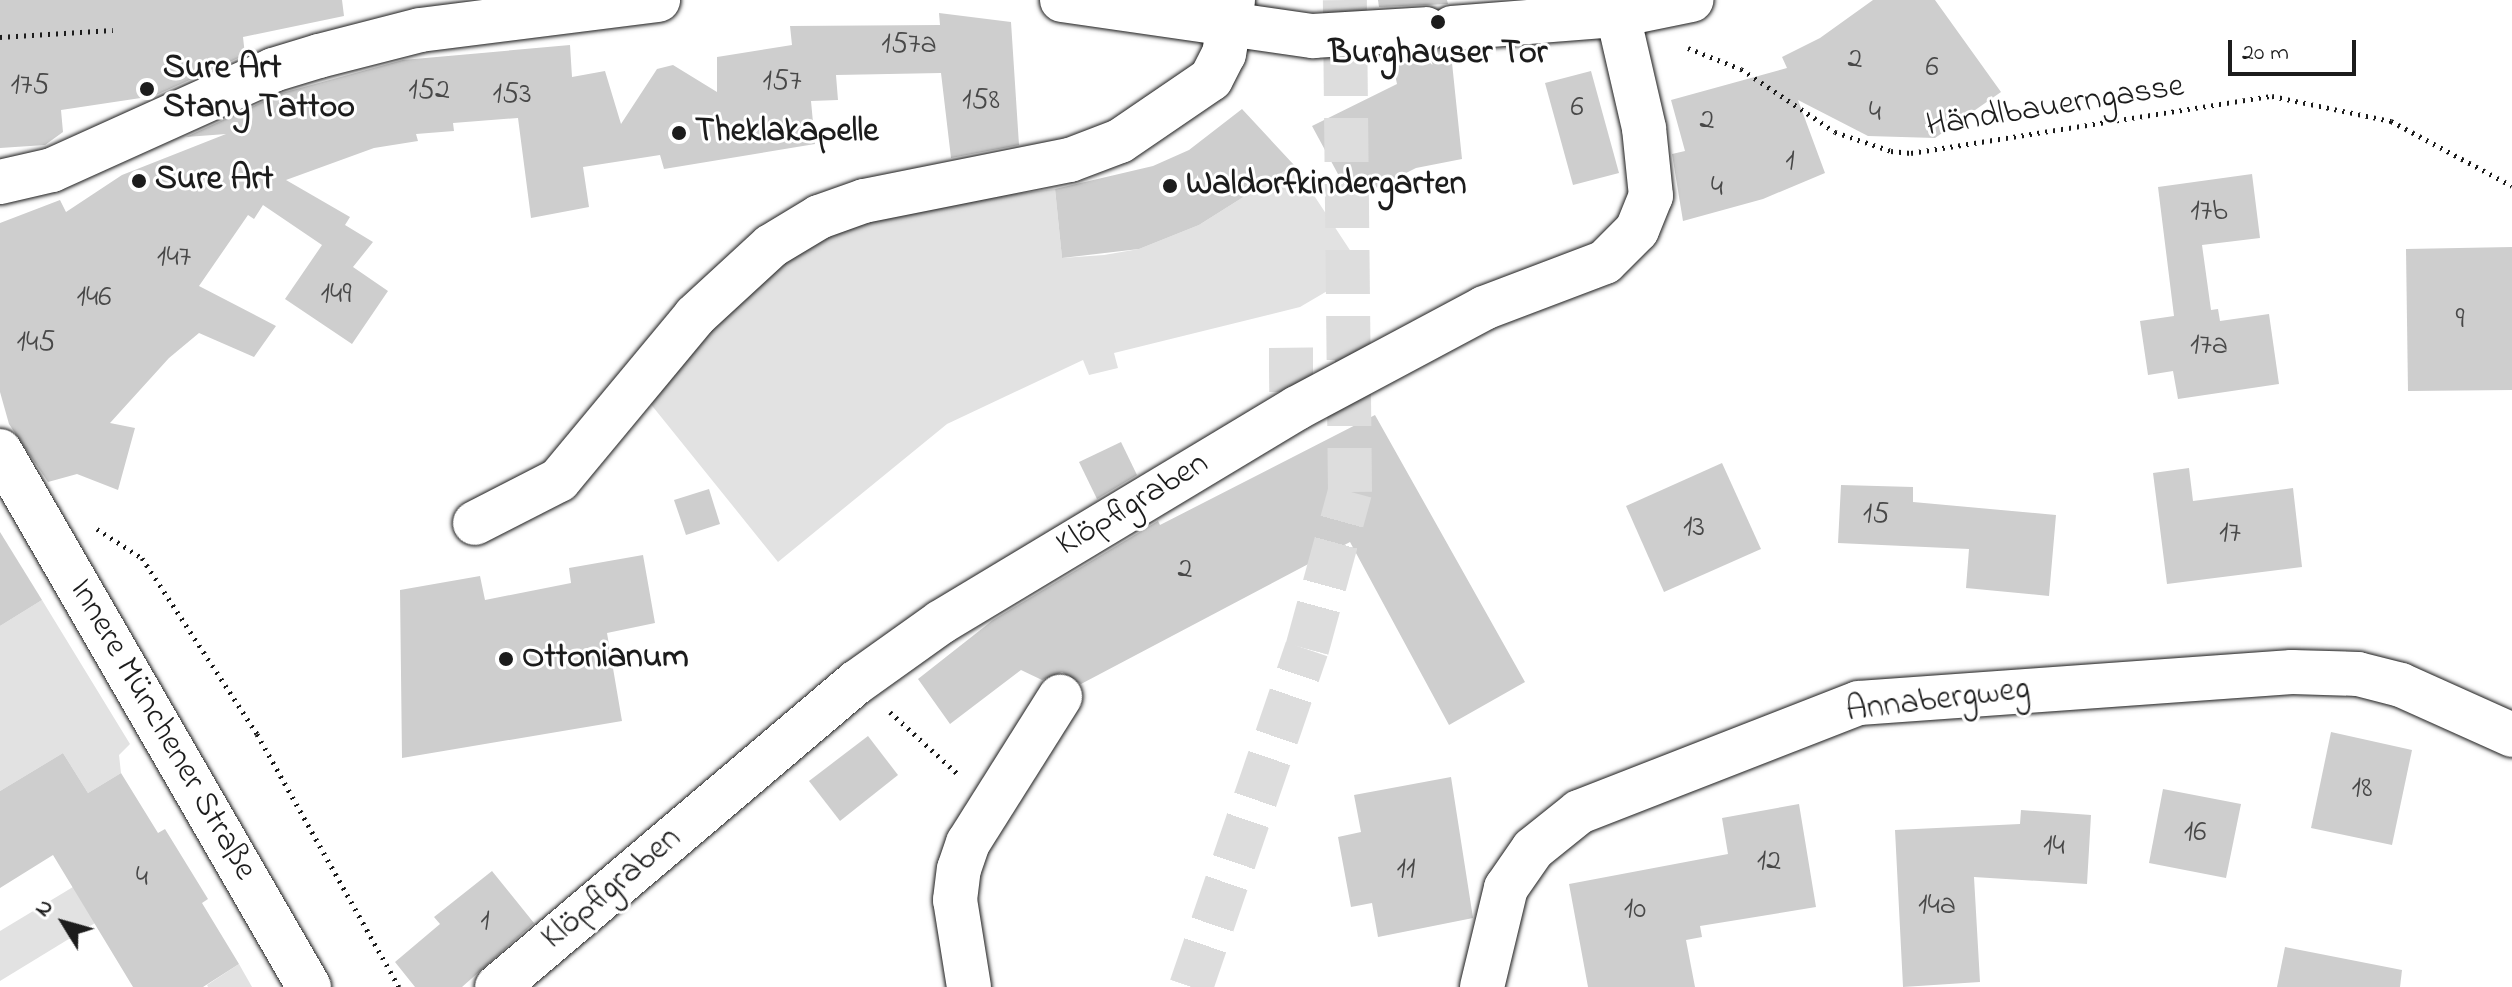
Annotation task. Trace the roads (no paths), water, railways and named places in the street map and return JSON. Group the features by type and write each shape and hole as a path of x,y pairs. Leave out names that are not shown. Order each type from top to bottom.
{"street":[{"path":"0,182 52,170 273,70 319,56 420,30 658,0"},
{"path":"1062,0 1231,13 1313,36 1618,15 1691,0"},
{"path":"475,523 559,480 685,326 734,275 771,246 819,217 864,201 1070,160 1120,141 1211,79 1224,54 1231,13"},
{"name":"Klöpflgraben","path":"497,987 857,682 941,622 1276,399 1484,308 1605,262 1637,230 1647,214 1651,179 1618,15"},
{"name":"Innere Münchener Straße","path":"6,463 309,987"},
{"name":"Annabergweg","path":"1482,987 1506,888 1533,849 1579,812 1859,703 2277,673 2358,674 2401,685 2512,735"},
{"path":"969,987 955,900 959,869 968,843 1060,697"}],"tunnel":[{"path":"1191,987 1307,649 1350,492 1345,0"},
{"path":"1269,370 1349,369"}],"place":[{"name":"Burghauser Tor","path":"1438,22"},
{"name":"Sure Art Stany Tattoo","path":"147,89"},
{"name":"Theklakapelle","path":"679,133"},
{"name":"Sure Art","path":"139,181"},
{"name":"Waldorfkindergarten","path":"1170,186"},
{"name":"Ottonianum","path":"506,659"}]}
